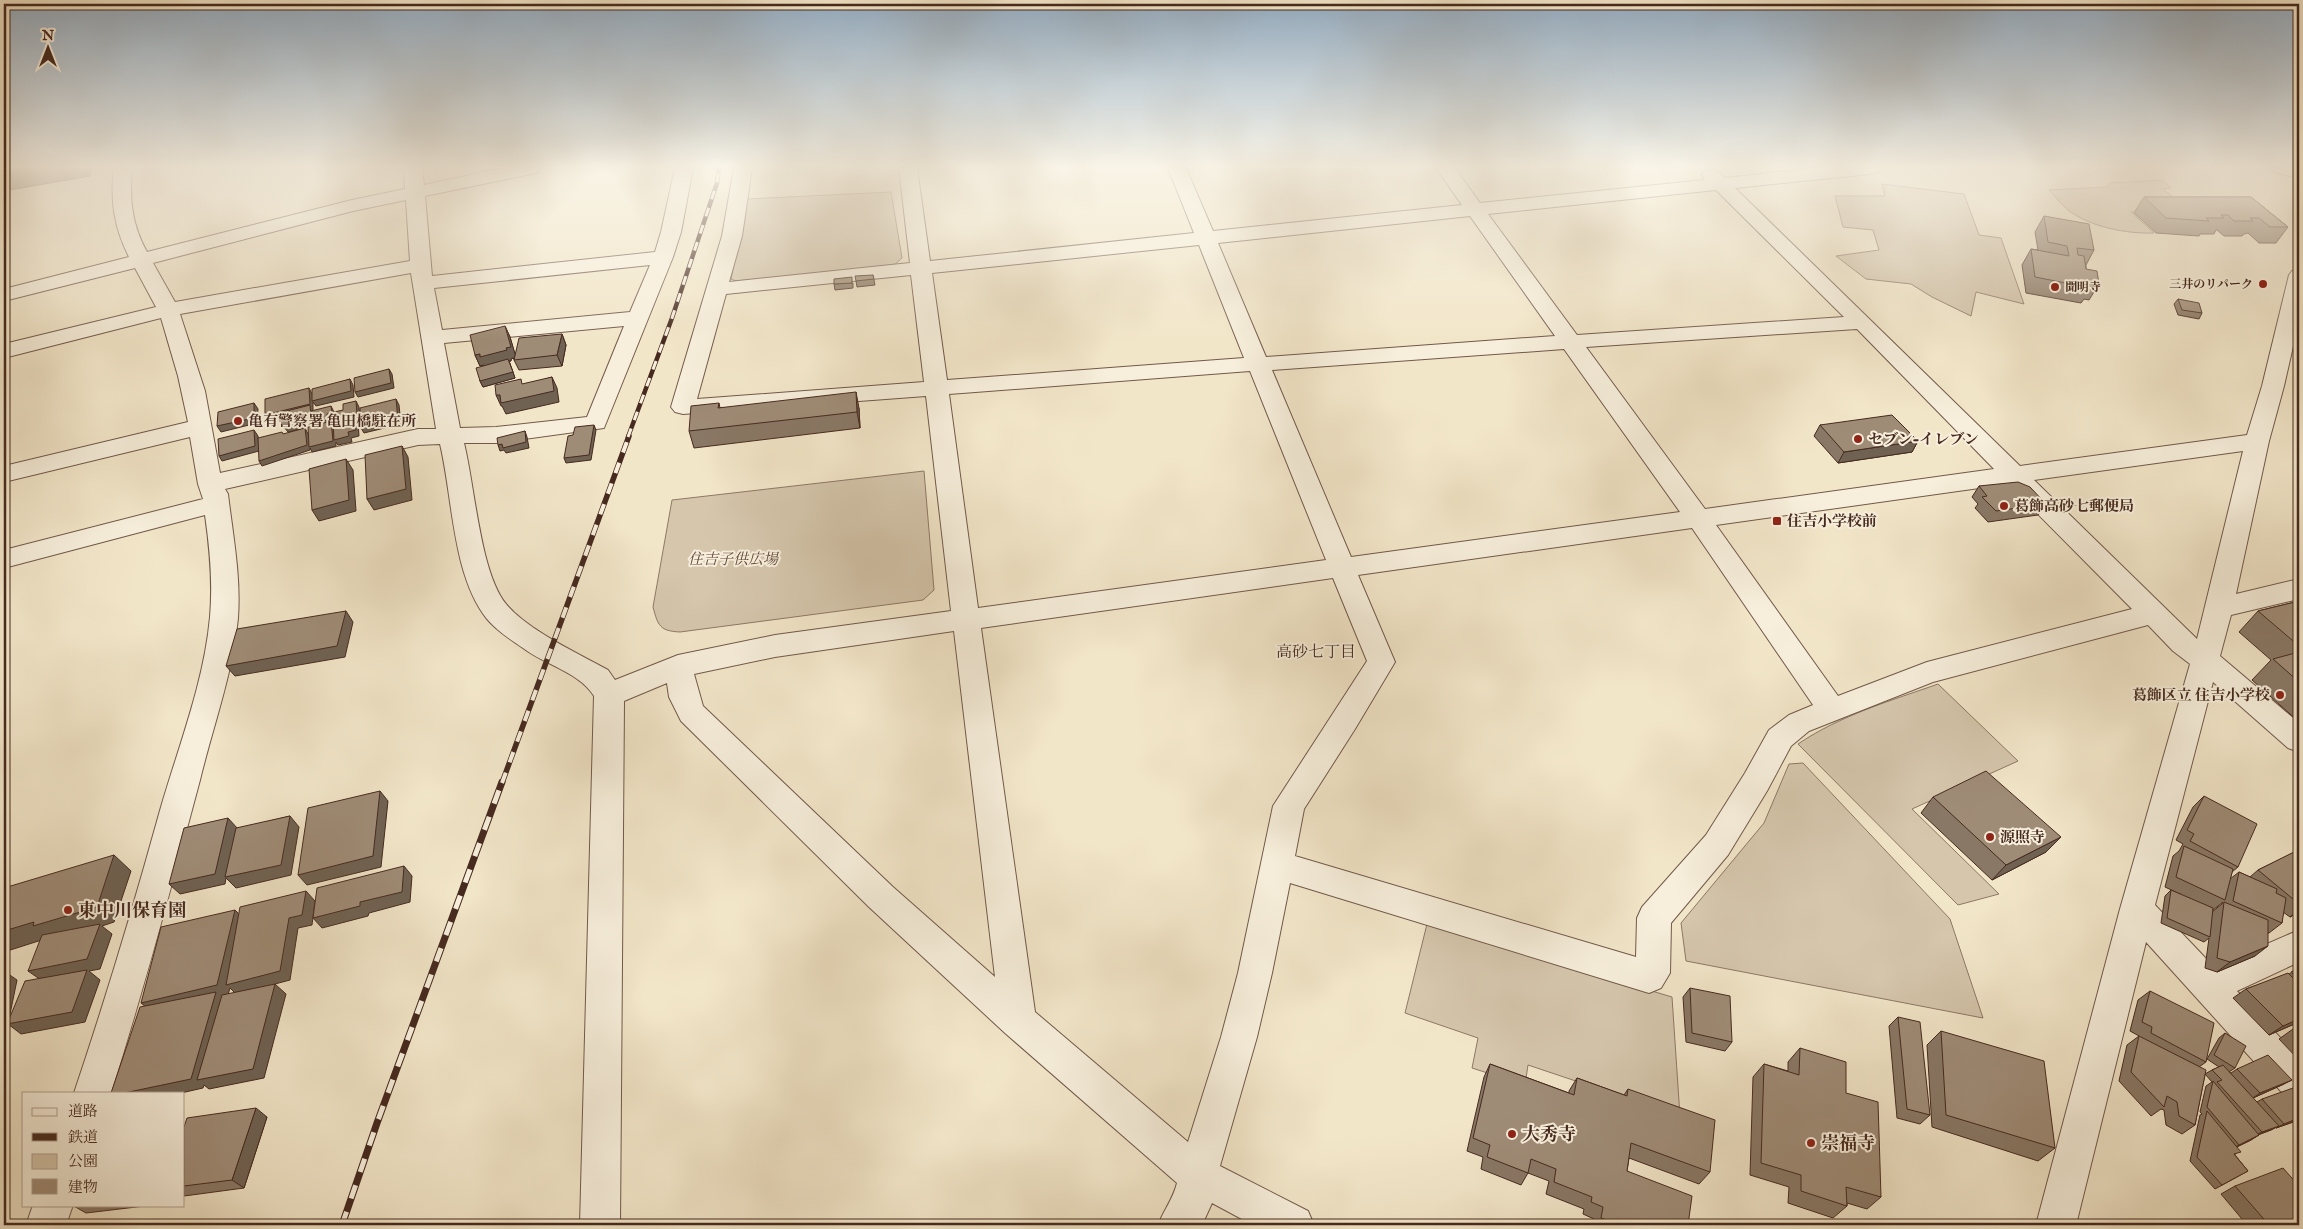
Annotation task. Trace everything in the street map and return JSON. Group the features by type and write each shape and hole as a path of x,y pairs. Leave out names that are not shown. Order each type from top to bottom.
{"street":[{"path":"92,1092 113,1032 220,646 226,598 214,494 186,363 168,310 140,260 124,225"},
{"path":"4,295 140,260 258,225"},
{"path":"417,225 422,274 448,435 457,464 475,566 486,596 498,613 534,642 598,678 608,695 600,1225"},
{"path":"4,559 214,494 418,437 496,435 596,423 663,257 672,225"},
{"path":"734,225 718,289 683,407 1862,322"},
{"path":"916,225 1018,1021"},
{"path":"1178,1225 1191,1207 1255,973 1289,806 1335,738 1381,662 1201,225"},
{"path":"718,289 1317,225"},
{"path":"1486,225 1698,518 1831,709"},
{"path":"1763,225 1862,322 2182,644 2220,671 2299,740"},
{"path":"4,350 168,310 422,274 663,257"},
{"path":"2056,1225 2137,909 2219,608 2257,441 2298,288"},
{"path":"432,338 638,318"},
{"path":"4,474 200,427"},
{"path":"608,695 678,666 775,646 2257,441"},
{"path":"2219,608 2299,589"},
{"path":"1277,865 1649,977 1653,973 1654,918 1717,844 1756,782 1780,738 1798,724 1831,709 1927,672 2153,614"},
{"path":"678,666 684,696 691,713 881,897 1018,1021 1199,1176 1294,1225"},
{"path":"2137,909 2299,1084"},
{"path":"2209,987 2299,945"},
{"path":"46,1225 53,1206"}],"green space":[{"path":"742,225 897,225 902,258 893,266 736,281 731,279"},
{"path":"1843,225 1975,225 1979,235 2001,238 2024,304 1976,292 1971,316 1932,297 1911,284 1866,279 1836,256 1879,250 1873,230 1843,227"},
{"path":"2099,225 2146,225 2154,233 2121,231"},
{"name":"住吉子供広場","path":"924,471 934,590 923,600 680,632 664,629 658,623 653,607 672,500"},
{"path":"1938,684 2018,761 1912,809 1999,894 1958,905 1798,744 1849,717"},
{"path":"1803,763 1950,919 1983,1018 1686,961 1681,923 1764,823 1789,764"},
{"path":"1427,924 1672,997 1680,1116 1528,1065 1525,1085 1472,1068 1478,1038 1405,1013"}],"building":[{"path":"2045,225 2089,225 2094,250 2077,248 2078,255 2084,256 2086,269 2097,271 2099,284 2090,282 2091,288 2035,277 2031,249 2069,256 2067,246 2048,242"},
{"path":"2268,225 2288,227 2270,227"},
{"path":"873,275 874,279 856,281 855,276"},
{"path":"852,277 852,283 834,284 834,279"},
{"path":"2178,299 2199,303 2202,313 2182,310"},
{"path":"505,326 511,347 506,348 507,350 480,357 480,354 475,355 470,335"},
{"path":"562,334 557,355 514,360 519,338"},
{"path":"508,359 513,372 480,381 476,368"},
{"path":"389,369 391,383 355,392 354,378"},
{"path":"552,377 554,391 501,403 500,395 496,395 495,385 521,379 522,384"},
{"path":"350,379 351,391 312,401 312,389"},
{"path":"309,388 310,404 265,415 265,399"},
{"path":"856,392 857,412 689,431 691,406 719,403 718,408"},
{"path":"396,399 398,419 361,428 360,408"},
{"path":"356,401 357,414 334,419 334,412 343,410 343,404"},
{"path":"254,403 254,418 217,426 218,412"},
{"path":"310,405 311,416 311,411 331,406 332,413 327,414 327,420 312,423 312,420 284,427 283,412"},
{"path":"1892,415 1918,441 1844,452 1820,425"},
{"path":"354,416 356,430 348,432 349,436 334,440 333,421"},
{"path":"331,421 333,441 309,447 308,427"},
{"path":"594,425 589,455 564,458 568,436 573,435 575,427"},
{"path":"305,428 307,445 259,461 258,438"},
{"path":"254,430 255,446 219,456 218,439"},
{"path":"525,431 526,442 503,448 502,444 498,445 497,438"},
{"path":"402,446 406,489 367,499 365,455"},
{"path":"346,459 349,500 312,510 309,469"},
{"path":"2018,482 2030,487 2046,504 1996,511 1982,497 1987,496 1979,486"},
{"path":"2299,601 2299,646 2258,611"},
{"path":"346,611 337,646 226,666 237,629"},
{"path":"2299,652 2299,682 2273,659"},
{"path":"1986,771 2061,837 2006,865 1933,797"},
{"path":"380,791 373,856 298,875 308,808"},
{"path":"2204,796 2257,824 2238,867 2190,841 2194,834 2187,830"},
{"path":"290,816 281,865 225,877 236,828"},
{"path":"228,818 215,874 169,884 184,828"},
{"path":"2184,846 2233,869 2225,900 2176,877"},
{"path":"2299,851 2299,904 2258,870"},
{"path":"114,855 97,907 33,926 34,922 4,931 4,888"},
{"path":"404,866 402,892 360,902 360,906 313,918 317,888"},
{"path":"2239,872 2277,889 2276,893 2286,898 2282,923 2233,901"},
{"path":"2171,890 2213,908 2210,937 2167,918"},
{"path":"306,891 302,915 289,918 280,971 226,985 240,907"},
{"path":"2224,902 2268,920 2268,946 2230,962 2217,958"},
{"path":"235,910 217,985 141,1003 161,927"},
{"path":"100,924 87,959 28,971 42,935"},
{"path":"2299,968 2299,980 2291,972"},
{"path":"87,970 72,1012 7,1024 25,981"},
{"path":"2288,973 2299,984 2299,1019 2283,1026 2246,989"},
{"path":"275,984 253,1069 197,1080 222,995"},
{"path":"1690,988 1730,996 1732,1042 1692,1033"},
{"path":"2150,991 2214,1023 2206,1062 2151,1033 2152,1027 2142,1022"},
{"path":"216,992 191,1079 129,1092 111,1092 140,1007"},
{"path":"1898,1017 1920,1022 1930,1115 1907,1109"},
{"path":"2299,1027 2299,1036 2293,1029"},
{"path":"1941,1031 2044,1061 2055,1148 1946,1115"},
{"path":"2225,1033 2246,1046 2235,1068 2214,1055"},
{"path":"2139,1036 2206,1070 2195,1125 2179,1116 2177,1102 2167,1096 2164,1107 2131,1072"},
{"path":"1800,1048 1846,1062 1846,1093 1878,1102 1881,1197 1846,1187 1847,1206 1801,1191 1801,1175 1761,1163 1764,1064 1799,1075"},
{"path":"2268,1055 2292,1080 2260,1093 2237,1069"},
{"path":"1490,1064 1574,1095 1577,1078 1627,1096 1628,1089 1715,1120 1710,1172 1631,1143 1627,1171 1692,1196 1688,1225 1620,1225 1601,1218 1603,1207 1591,1202 1592,1197 1554,1182 1556,1169 1531,1159 1528,1173 1487,1157 1490,1145 1473,1138"},
{"path":"2223,1065 2279,1126 2262,1132 2217,1082 2222,1080 2212,1070"},
{"path":"2213,1081 2259,1135 2239,1145 2207,1107"},
{"path":"2293,1088 2299,1094 2299,1118 2284,1124 2262,1099"},
{"path":"256,1108 232,1180 185,1186 185,1124 187,1118"},
{"path":"2207,1111 2241,1152 2234,1154 2248,1171 2222,1185 2197,1157"},
{"path":"2283,1168 2299,1186 2299,1220 2287,1225 2269,1225 2235,1186"}],"railway":[{"path":"628,437 672,318 703,225"},
{"path":"502,783 629,436"},
{"path":"342,1225 377,1123 502,782"}],"place":[{"name":"三井のリパーク","path":"2263,284"},
{"name":"聞明寺","path":"2055,287"},
{"name":"亀有警察署 亀田橋駐在所","path":"238,421"},
{"name":"セブン-イレブン","path":"1858,439"},
{"name":"葛飾高砂七郵便局","path":"2004,506"},
{"name":"住吉小学校前","path":"1777,521"},
{"name":"葛飾区立 住吉小学校","path":"2280,695"},
{"name":"源照寺","path":"1990,837"},
{"name":"東中川保育園","path":"68,910"},
{"name":"大秀寺","path":"1512,1134"},
{"name":"崇福寺","path":"1811,1143"}],"district":[{"name":"高砂七丁目","path":"1316,651"}]}
